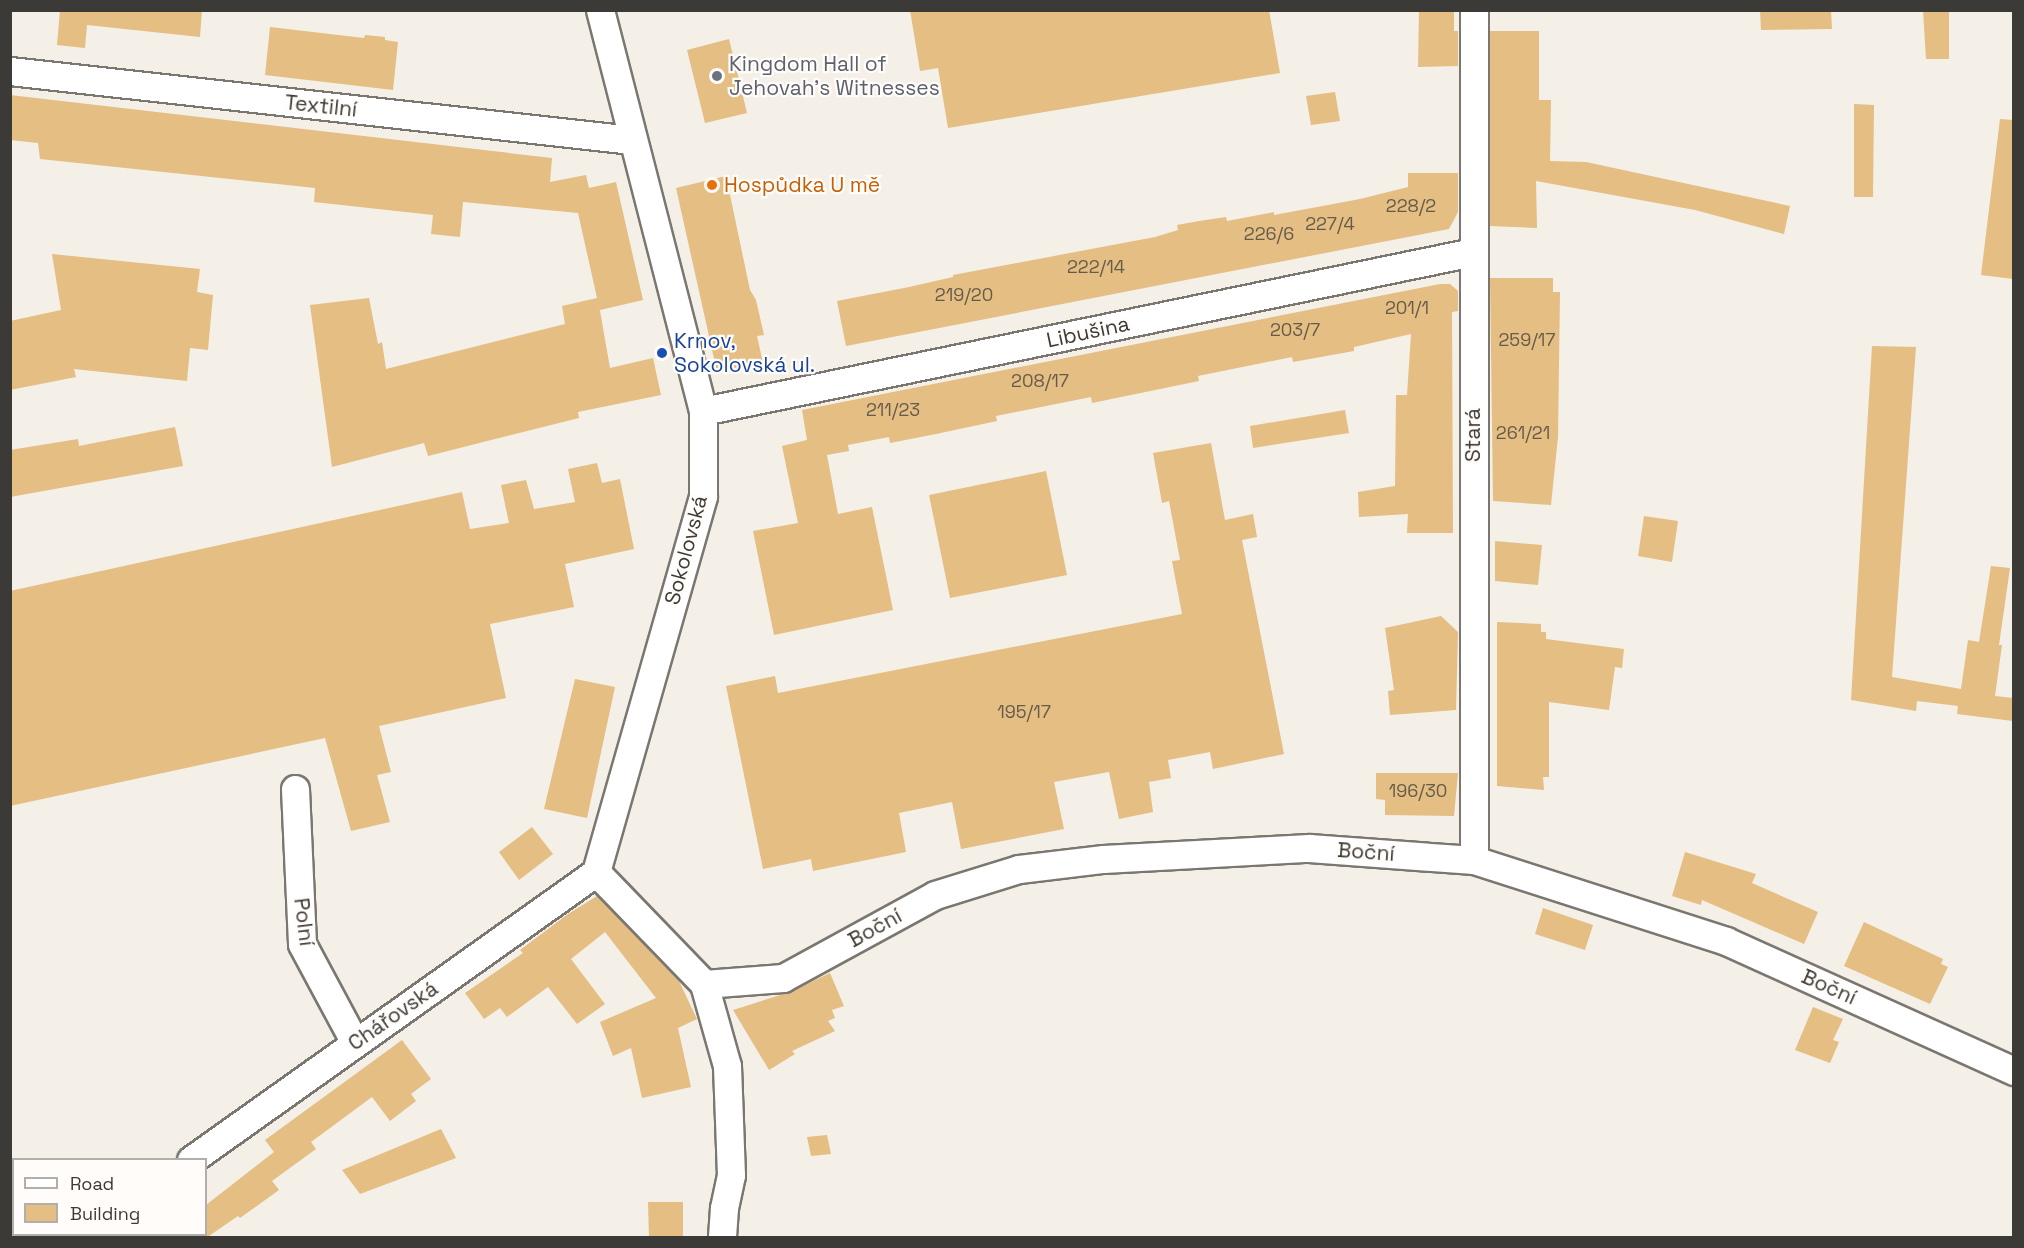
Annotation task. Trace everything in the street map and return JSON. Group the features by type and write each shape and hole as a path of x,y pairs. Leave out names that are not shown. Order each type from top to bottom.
{"street":[{"name":"Sokolovská","path":"596,872 703,496 703,411 600,10"},
{"name":"Stará","path":"1474,10 1474,860"},
{"name":"Textilní","path":"10,71 633,140"},
{"name":"Libušina","path":"703,411 1473,252"},
{"name":"Polní","path":"295,789 302,944 355,1043"},
{"name":"Boční","path":"704,984 783,978 935,895 1019,869 1103,859 1309,848 1474,860 1726,941 2013,1071"},
{"path":"596,872 704,984 727,1066 732,1175 724,1208 722,1238"},
{"name":"Chářovská","path":"194,1158 596,872"}],"building":[{"path":"60,10 202,10 200,37 87,25 85,48 57,45"},
{"path":"910,10 1269,10 1280,73 948,128 938,68 920,71"},
{"path":"1419,10 1454,10 1454,31 1458,31 1458,66 1418,67"},
{"path":"1760,10 1831,10 1832,29 1761,30"},
{"path":"1923,10 1949,10 1949,59 1926,59"},
{"path":"270,27 364,38 365,35 385,37 385,40 398,42 393,90 265,75"},
{"path":"1490,31 1539,31 1539,100 1551,100 1550,161 1586,162 1790,206 1784,234 1695,210 1536,181 1537,228 1490,226"},
{"path":"729,39 747,113 705,123 687,50"},
{"path":"1335,92 1340,121 1311,125 1306,96"},
{"path":"10,95 552,158 550,182 586,175 589,188 616,182 643,300 600,310 599,305 610,368 653,358 661,395 578,412 579,418 428,456 424,443 332,467 310,305 369,298 378,344 382,342 386,369 565,324 562,306 597,298 578,213 463,202 460,237 431,234 433,215 314,202 315,188 40,159 38,143 10,140"},
{"path":"1854,104 1874,105 1873,197 1854,197"},
{"path":"2000,119 2013,120 2013,279 1981,275"},
{"path":"1408,173 1458,173 1458,212 1449,229 846,346 837,301 909,287 953,277 953,275 1155,237 1178,230 1177,225 1226,217 1227,221 1274,212 1274,215 1360,199 1408,187"},
{"path":"726,176 750,290 756,300 764,335 757,336 763,363 717,372 676,188"},
{"path":"52,254 200,269 197,292 213,295 208,350 190,348 187,381 74,369 76,377 10,390 10,321 61,310"},
{"path":"1490,278 1553,278 1553,292 1560,292 1558,437 1551,505 1493,501"},
{"path":"1440,284 1450,284 1458,291 1458,311 1452,312 1453,533 1407,533 1408,514 1359,517 1358,492 1395,486 1396,395 1407,395 1411,334 1354,347 1354,351 1293,362 1292,357 1198,376 1199,381 1092,403 1091,397 996,416 997,421 936,434 890,443 889,437 848,445 849,451 827,455 838,514 872,507 893,610 774,635 753,531 798,523 782,446 807,440 802,410"},
{"path":"1872,346 1916,347 1892,677 1961,689 1968,640 1979,642 1991,566 2010,568 1999,645 2002,645 1995,696 2013,698 2013,721 1957,714 1958,706 1917,701 1916,711 1851,700"},
{"path":"1345,410 1349,433 1253,448 1250,426"},
{"path":"175,427 183,466 10,497 10,450 78,439 79,446"},
{"path":"1211,443 1225,520 1253,514 1257,537 1242,540 1284,754 1213,769 1210,752 1168,760 1171,778 1149,782 1153,812 1119,819 1109,772 1054,782 1064,829 961,849 952,802 899,813 906,852 813,871 811,859 763,869 726,686 775,676 778,693 1182,614 1172,561 1180,560 1169,501 1162,503 1153,453"},
{"path":"597,463 602,483 620,479 634,549 565,564 574,607 490,624 506,698 379,726 391,772 377,775 390,822 351,831 325,738 10,806 10,591 462,492 470,529 509,523 501,485 526,480 534,509 575,502 568,469"},
{"path":"1046,471 1067,575 950,598 929,495"},
{"path":"1644,516 1678,521 1672,562 1638,556"},
{"path":"1495,541 1542,545 1538,585 1495,581"},
{"path":"1441,616 1458,632 1456,710 1390,715 1388,691 1394,690 1385,628"},
{"path":"1497,622 1541,624 1541,632 1546,632 1546,639 1624,649 1622,668 1615,667 1609,710 1549,702 1549,777 1543,777 1544,790 1497,786"},
{"path":"575,679 615,687 587,818 544,809"},
{"path":"1376,773 1458,773 1454,816 1385,815 1385,800 1376,799"},
{"path":"532,827 553,854 519,880 499,852"},
{"path":"1685,852 1756,874 1752,883 1818,912 1804,944 1702,900 1701,905 1672,896"},
{"path":"597,896 679,981 697,1019 678,1028 691,1087 642,1098 631,1048 613,1056 600,1022 656,998 605,932 571,959 605,1004 577,1024 548,987 507,1017 500,1008 484,1019 465,993 523,953 520,950 568,914"},
{"path":"1543,908 1593,925 1585,950 1535,934"},
{"path":"1864,922 1943,959 1941,964 1948,967 1930,1004 1844,966"},
{"path":"830,973 844,1006 832,1010 835,1018 828,1021 835,1031 792,1051 795,1054 769,1070 733,1010 790,992"},
{"path":"1813,1007 1843,1019 1833,1040 1839,1042 1830,1063 1795,1050"},
{"path":"402,1040 431,1079 411,1094 416,1101 390,1121 372,1097 311,1142 316,1149 272,1181 279,1190 240,1218 238,1216 206,1238 207,1204 274,1152 265,1140"},
{"path":"441,1129 456,1158 360,1194 342,1170"},
{"path":"827,1135 831,1154 811,1156 807,1137"},
{"path":"648,1202 683,1202 683,1238 649,1238"}],"place":[{"name":"Kingdom Hall of Jehovah's Witnesses","path":"717,76"},
{"name":"Hospůdka U mě","path":"712,185"},
{"name":"Krnov, Sokolovská ul.","path":"662,353"}]}
